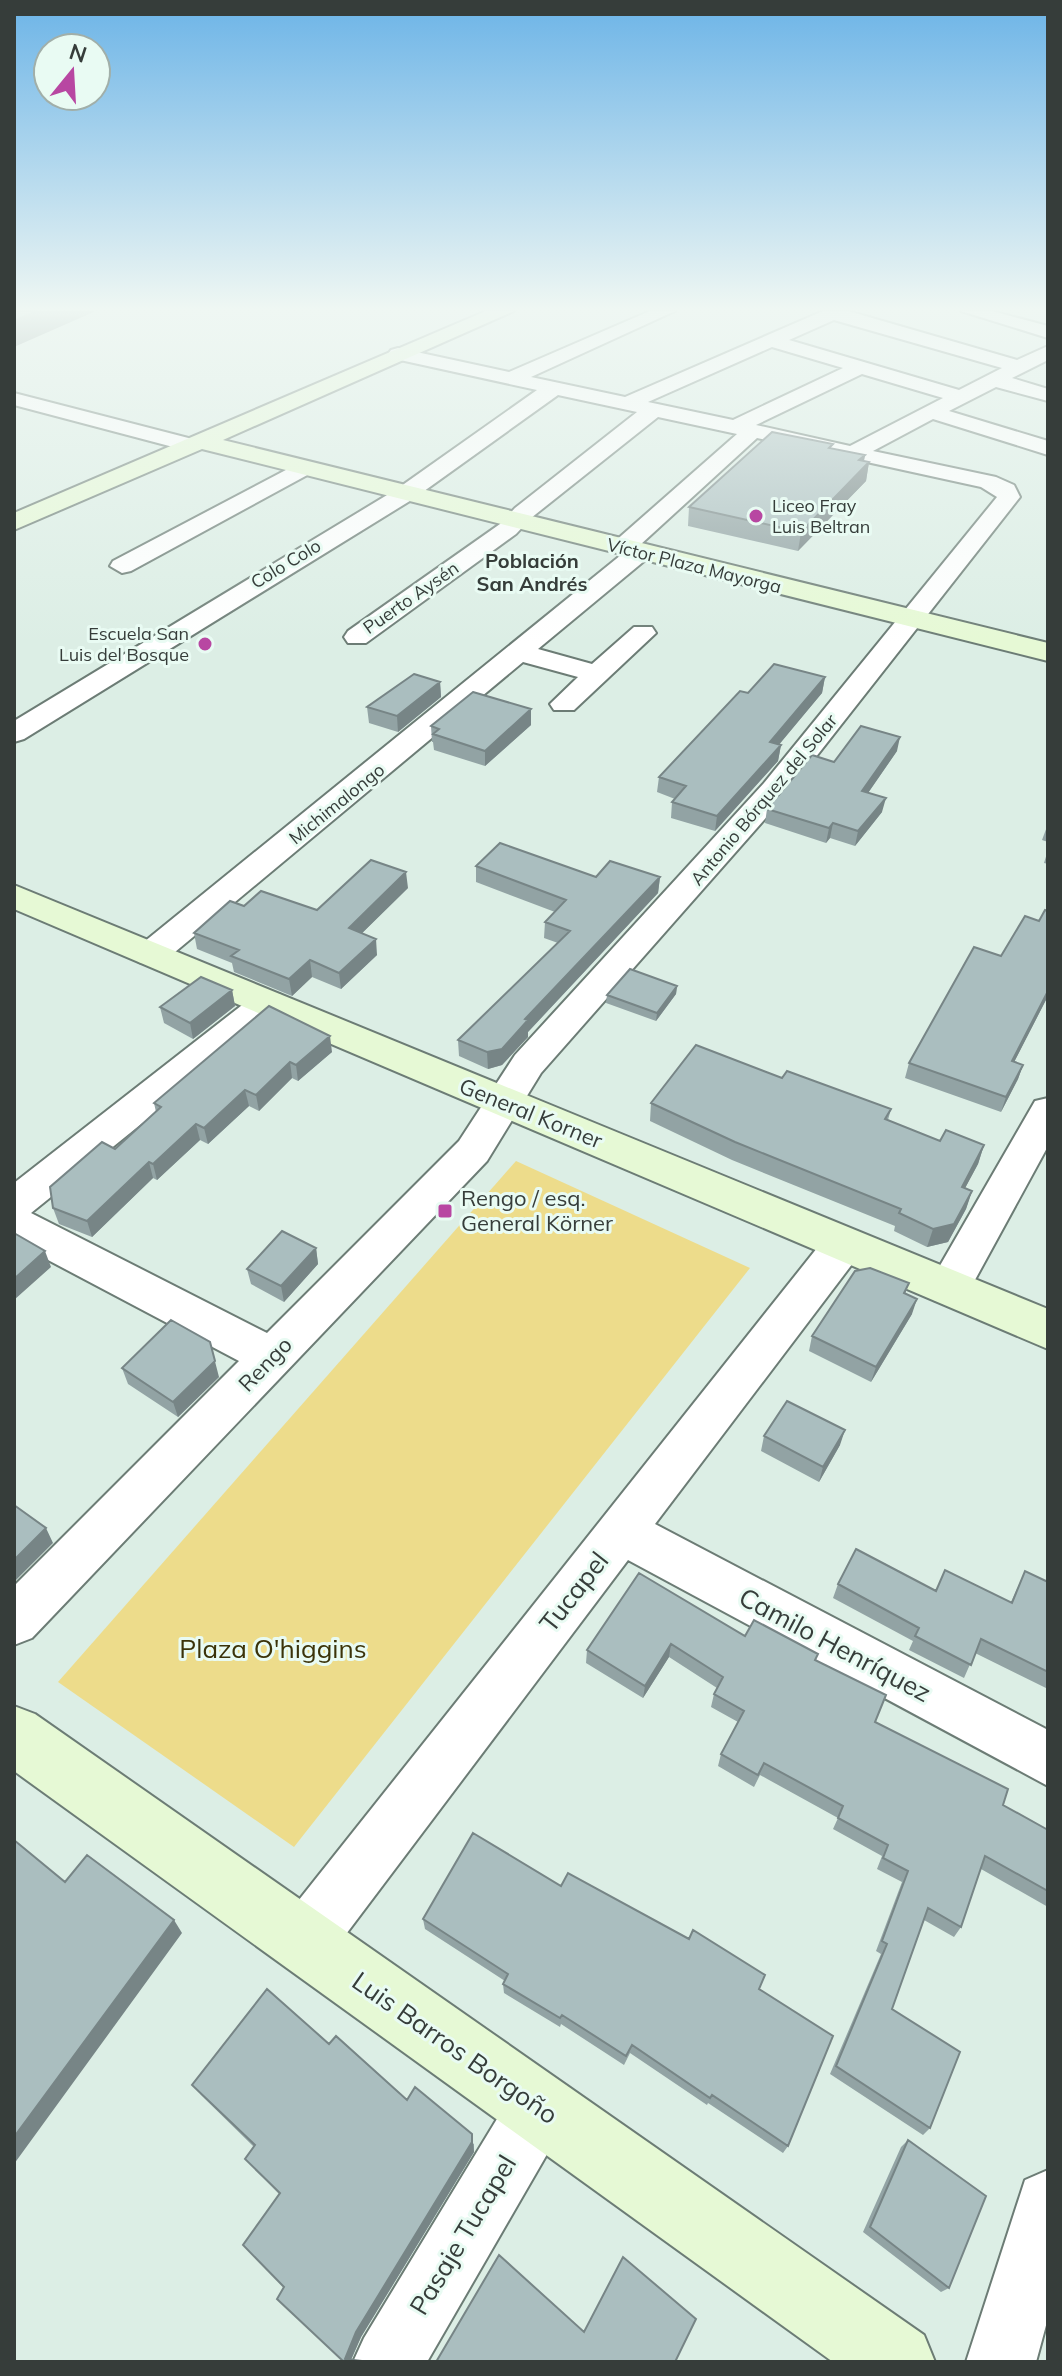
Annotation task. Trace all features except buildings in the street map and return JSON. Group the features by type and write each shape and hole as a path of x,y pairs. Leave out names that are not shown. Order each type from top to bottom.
{"street":[{"path":"107,422 197,444"},
{"path":"14,522 246,422"},
{"name":"Colo Colo","path":"14,733 405,494 506,422"},
{"name":"Puerto Aysén","path":"357,637 514,521 638,422"},
{"path":"710,422 854,452 912,422"},
{"name":"Michimalongo","path":"151,954 522,653 631,550 744,429 757,422"},
{"path":"963,422 1048,448"},
{"name":"Víctor Plaza Mayorga","path":"197,444 1048,652"},
{"name":"Antonio Bórquez del Solar","path":"506,1101 528,1064 727,844 1007,500 1006,490 988,482 854,452"},
{"path":"122,566 303,468"},
{"path":"564,704 643,633"},
{"path":"522,653 598,674"},
{"name":"General Korner","path":"14,896 1048,1330"},
{"path":"14,1205 268,1003"},
{"name":"Rengo","path":"14,1621 473,1151 506,1101"},
{"path":"949,1288 1048,1111"},
{"path":"14,1223 272,1357"},
{"name":"Tucapel","path":"304,1941 844,1244"},
{"name":"Camilo Henríquez","path":"621,1531 1048,1759"},
{"name":"Luis Barros Borgoño","path":"14,1735 897,2362"},
{"name":"Pasaje Tucapel","path":"388,2362 539,2108"},
{"path":"1001,2362 1048,2203"}],"green space":[{"name":"Plaza O'higgins","path":"516,1161 750,1268 294,1847 58,1682"}],"place":[{"name":"Liceo Fray Luis Beltran","path":"756,516"},
{"name":"Escuela San Luis del Bosque","path":"205,644"},
{"name":"Rengo / esq. General Körner","path":"445,1211"}],"district":[{"name":"Población San Andrés","path":"532,572"}]}
